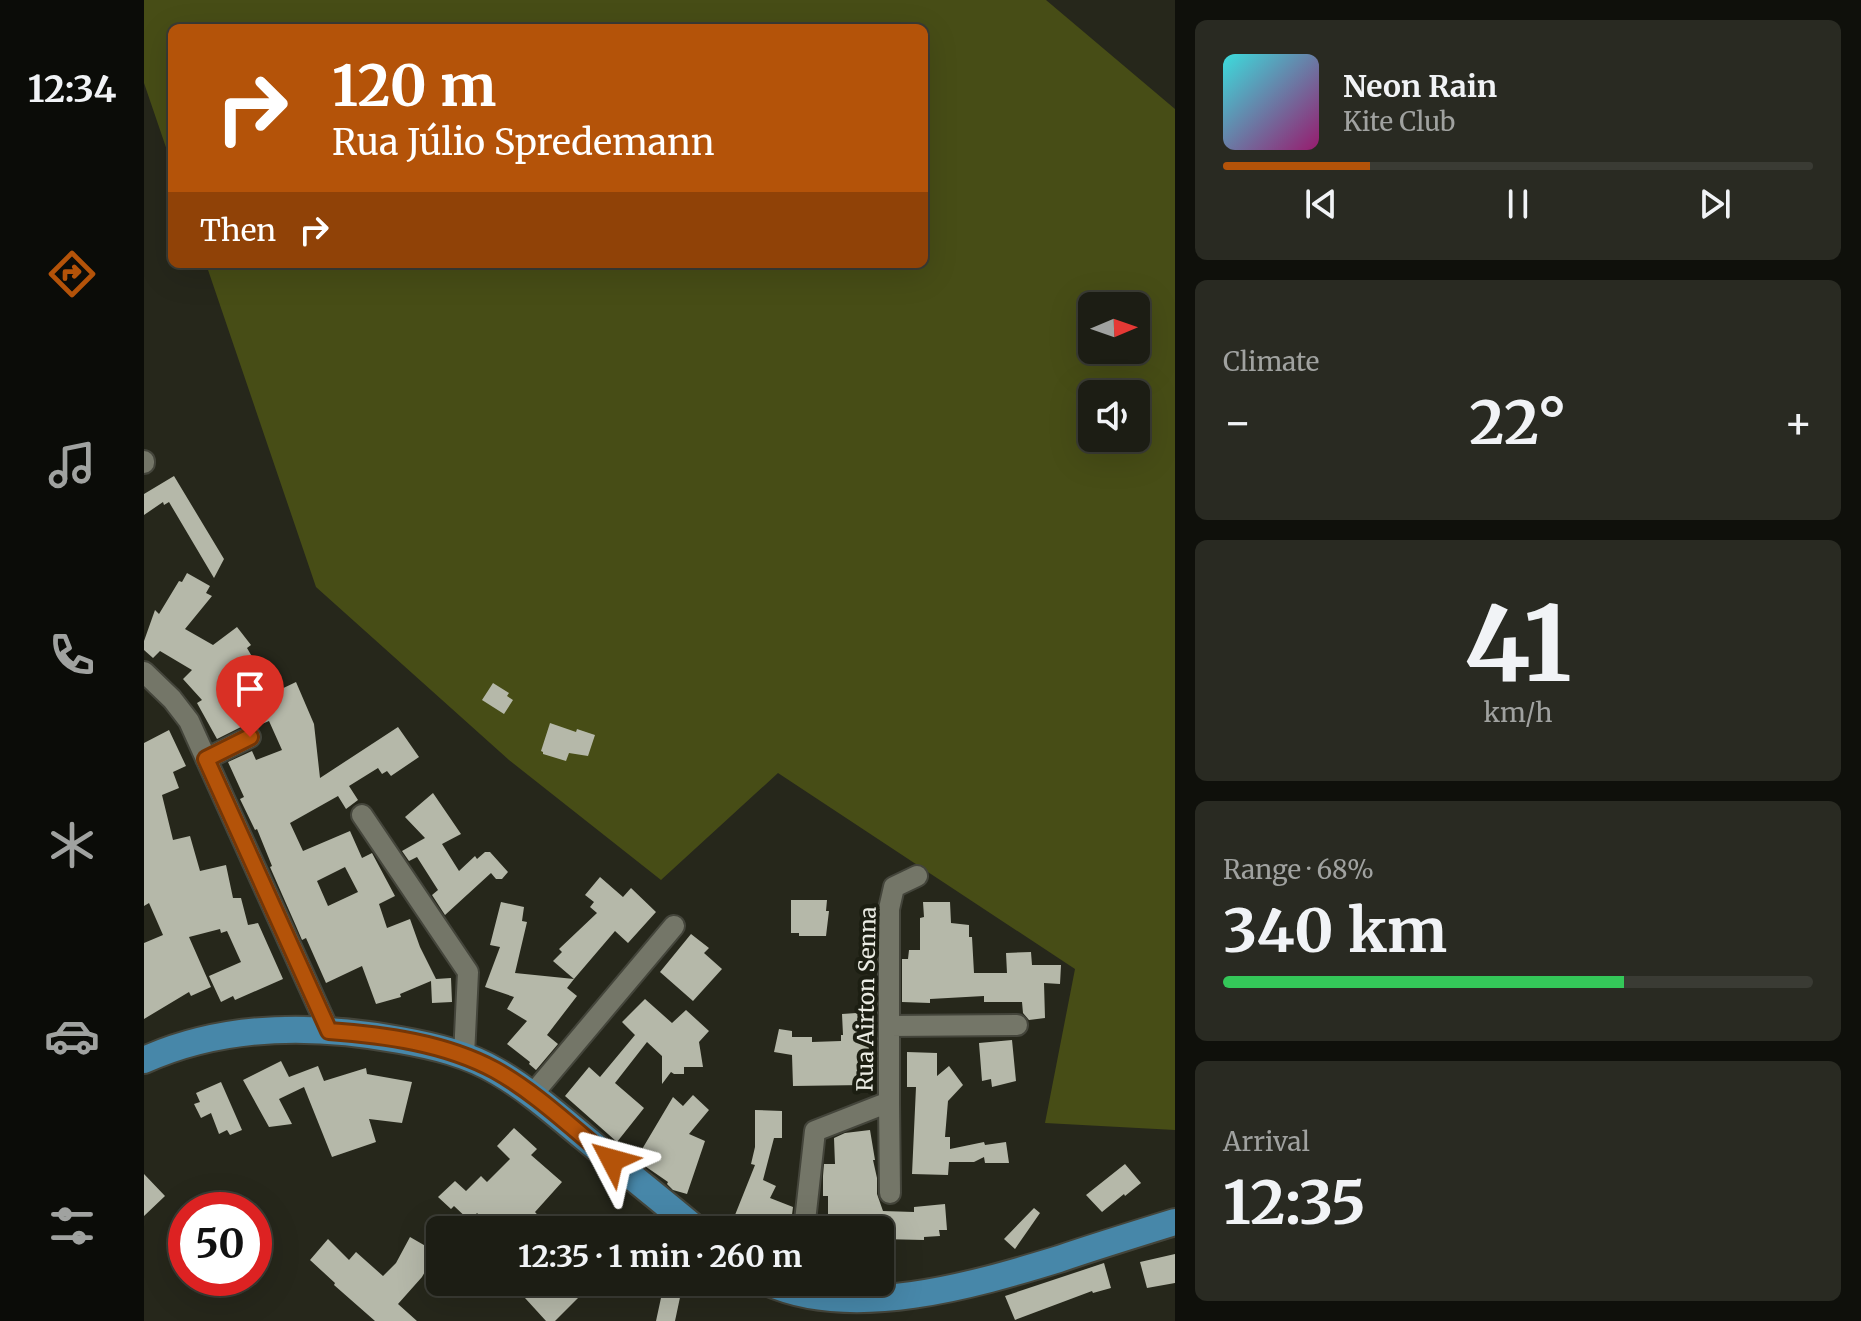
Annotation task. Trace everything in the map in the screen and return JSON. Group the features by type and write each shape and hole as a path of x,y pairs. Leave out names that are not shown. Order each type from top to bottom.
{"main road":[{"path":"145,1058 203,1039 298,1029 396,1039 464,1056 499,1072 532,1095 680,1216"},
{"path":"830,1296 876,1299 940,1292 1175,1222"}],"street":[{"path":"144,672 189,721 329,1031"},
{"path":"206,759 250,737"},
{"path":"362,815 468,972 464,1056"},
{"name":"Rua Airton Senna","path":"806,1216 815,1131 889,1102 889,909 894,887 917,876"},
{"path":"532,1095 674,926"},
{"path":"889,1026 1017,1025"},
{"path":"889,1102 890,1193"}],"green space":[{"path":"144,0 1046,0 1175,109 1175,1130 1045,1123 1075,969 778,773 661,880 509,760 316,587 207,268 928,268 928,24 168,24 168,153 144,83"}],"building":[{"path":"174,476 224,559 214,578 169,502 164,505 163,502 144,515 144,494"},
{"path":"187,573 210,586 206,593 212,596 185,629 213,645 237,627 251,645 247,648 273,693 296,682 314,724 320,778 398,727 419,757 391,776 387,771 382,774 378,768 349,786 358,800 346,809 338,796 290,823 303,851 350,831 362,858 372,853 395,896 379,904 387,928 410,919 436,979 451,978 452,1002 432,1003 431,981 400,994 401,997 376,1004 362,966 326,983 306,938 302,940 257,829 240,799 244,797 228,762 252,751 256,760 282,750 269,721 257,726 245,725 217,739 197,703 202,700 183,679 192,670 160,651 153,658 144,650 155,610 159,614 179,581 182,582","holes":["345,867 358,892 328,906 317,881"]},
{"path":"493,683 509,693 507,696 513,700 504,714 482,700"},
{"path":"550,723 595,735 588,756 569,753 566,761 543,754 541,751"},
{"path":"169,730 186,766 173,772 179,788 162,795 173,840 190,836 200,871 226,865 233,898 241,898 248,925 258,923 283,979 235,1000 233,996 221,1002 209,976 241,962 227,931 221,933 220,929 189,937 211,987 191,996 189,992 144,1019 144,943 163,935 149,903 144,906 144,743"},
{"path":"433,793 461,834 442,844 459,871 475,856 477,859 490,852 508,872 502,879 496,879 491,873 445,915 432,895 438,890 417,857 409,861 402,851 425,838 405,817"},
{"path":"600,877 623,897 631,888 656,912 628,943 615,931 574,979 553,961 562,952 559,949 597,913 590,907 594,902 585,895"},
{"path":"791,900 827,900 826,936 791,933"},
{"path":"501,902 524,907 522,921 527,922 515,973 574,979 567,988 577,996 547,1035 558,1044 536,1070 507,1044 527,1021 507,1009 514,997 485,987 500,947 490,945"},
{"path":"923,902 950,902 951,923 969,925 974,973 1007,973 1006,953 1031,952 1032,965 1061,965 1060,984 1044,983 1045,1018 1029,1020 1023,1013 1022,1002 984,1002 984,996 930,999 930,1003 902,1002 902,959 908,959 909,950 920,950"},
{"path":"691,934 709,948 704,953 722,969 693,1001 660,972"},
{"path":"645,999 672,1023 686,1010 709,1031 699,1042 703,1067 684,1067 684,1074 671,1072 662,1084 662,1056 647,1042 615,1083 644,1108 617,1142 565,1096 589,1067 600,1077 635,1035 622,1022"},
{"path":"871,1012 872,1056 864,1057 864,1085 793,1086 792,1055 774,1052 779,1029 792,1031 792,1037 812,1037 812,1042 841,1041 842,1014"},
{"path":"1012,1040 1016,1081 992,1087 991,1079 982,1081 979,1043"},
{"path":"907,1052 937,1053 937,1076 949,1066 963,1085 948,1101 945,1137 950,1137 950,1149 984,1142 985,1145 1006,1142 1009,1163 985,1163 984,1157 974,1162 949,1162 948,1175 912,1174 916,1087 907,1087"},
{"path":"281,1061 289,1077 318,1066 324,1081 366,1068 367,1074 412,1082 402,1123 369,1119 376,1142 332,1157 304,1087 279,1099 292,1124 269,1127 243,1080"},
{"path":"221,1082 242,1130 230,1135 227,1130 219,1134 211,1113 201,1118 194,1104 200,1102 196,1093"},
{"path":"693,1095 709,1110 689,1134 705,1141 687,1194 673,1190 668,1182 642,1164 644,1160 638,1156 673,1097 683,1106"},
{"path":"755,1110 782,1111 782,1138 774,1138 763,1180 776,1186 770,1198 793,1207 792,1216 735,1216 755,1165 751,1164 755,1147"},
{"path":"514,1128 537,1149 531,1155 562,1182 535,1212 539,1216 480,1216 477,1213 465,1216 438,1197 455,1181 466,1191 481,1176 487,1182 510,1159 497,1146"},
{"path":"870,1130 877,1194 883,1211 914,1212 914,1207 945,1204 947,1230 939,1230 940,1236 924,1237 924,1240 894,1239 894,1216 828,1216 828,1196 823,1196 824,1164 835,1164 834,1138 845,1133"},
{"path":"1125,1164 1141,1183 1102,1212 1086,1195"},
{"path":"144,1174 165,1196 144,1216"},
{"path":"1034,1208 1040,1213 1015,1249 1004,1239"},
{"path":"410,1237 426,1246 426,1270 398,1304 417,1321 375,1321 310,1260 328,1239 349,1260 356,1252 383,1276 396,1263"},
{"path":"1175,1254 1175,1283 1147,1288 1140,1262"},
{"path":"1104,1263 1111,1288 1092,1291 1015,1320 1005,1296"},
{"path":"580,1296 555,1321 546,1321 525,1298"},
{"path":"661,1296 680,1296 675,1321 656,1321"}],"route":[{"path":"250,737 206,759 329,1031 419,1044 483,1064 532,1095 612,1160"}]}
